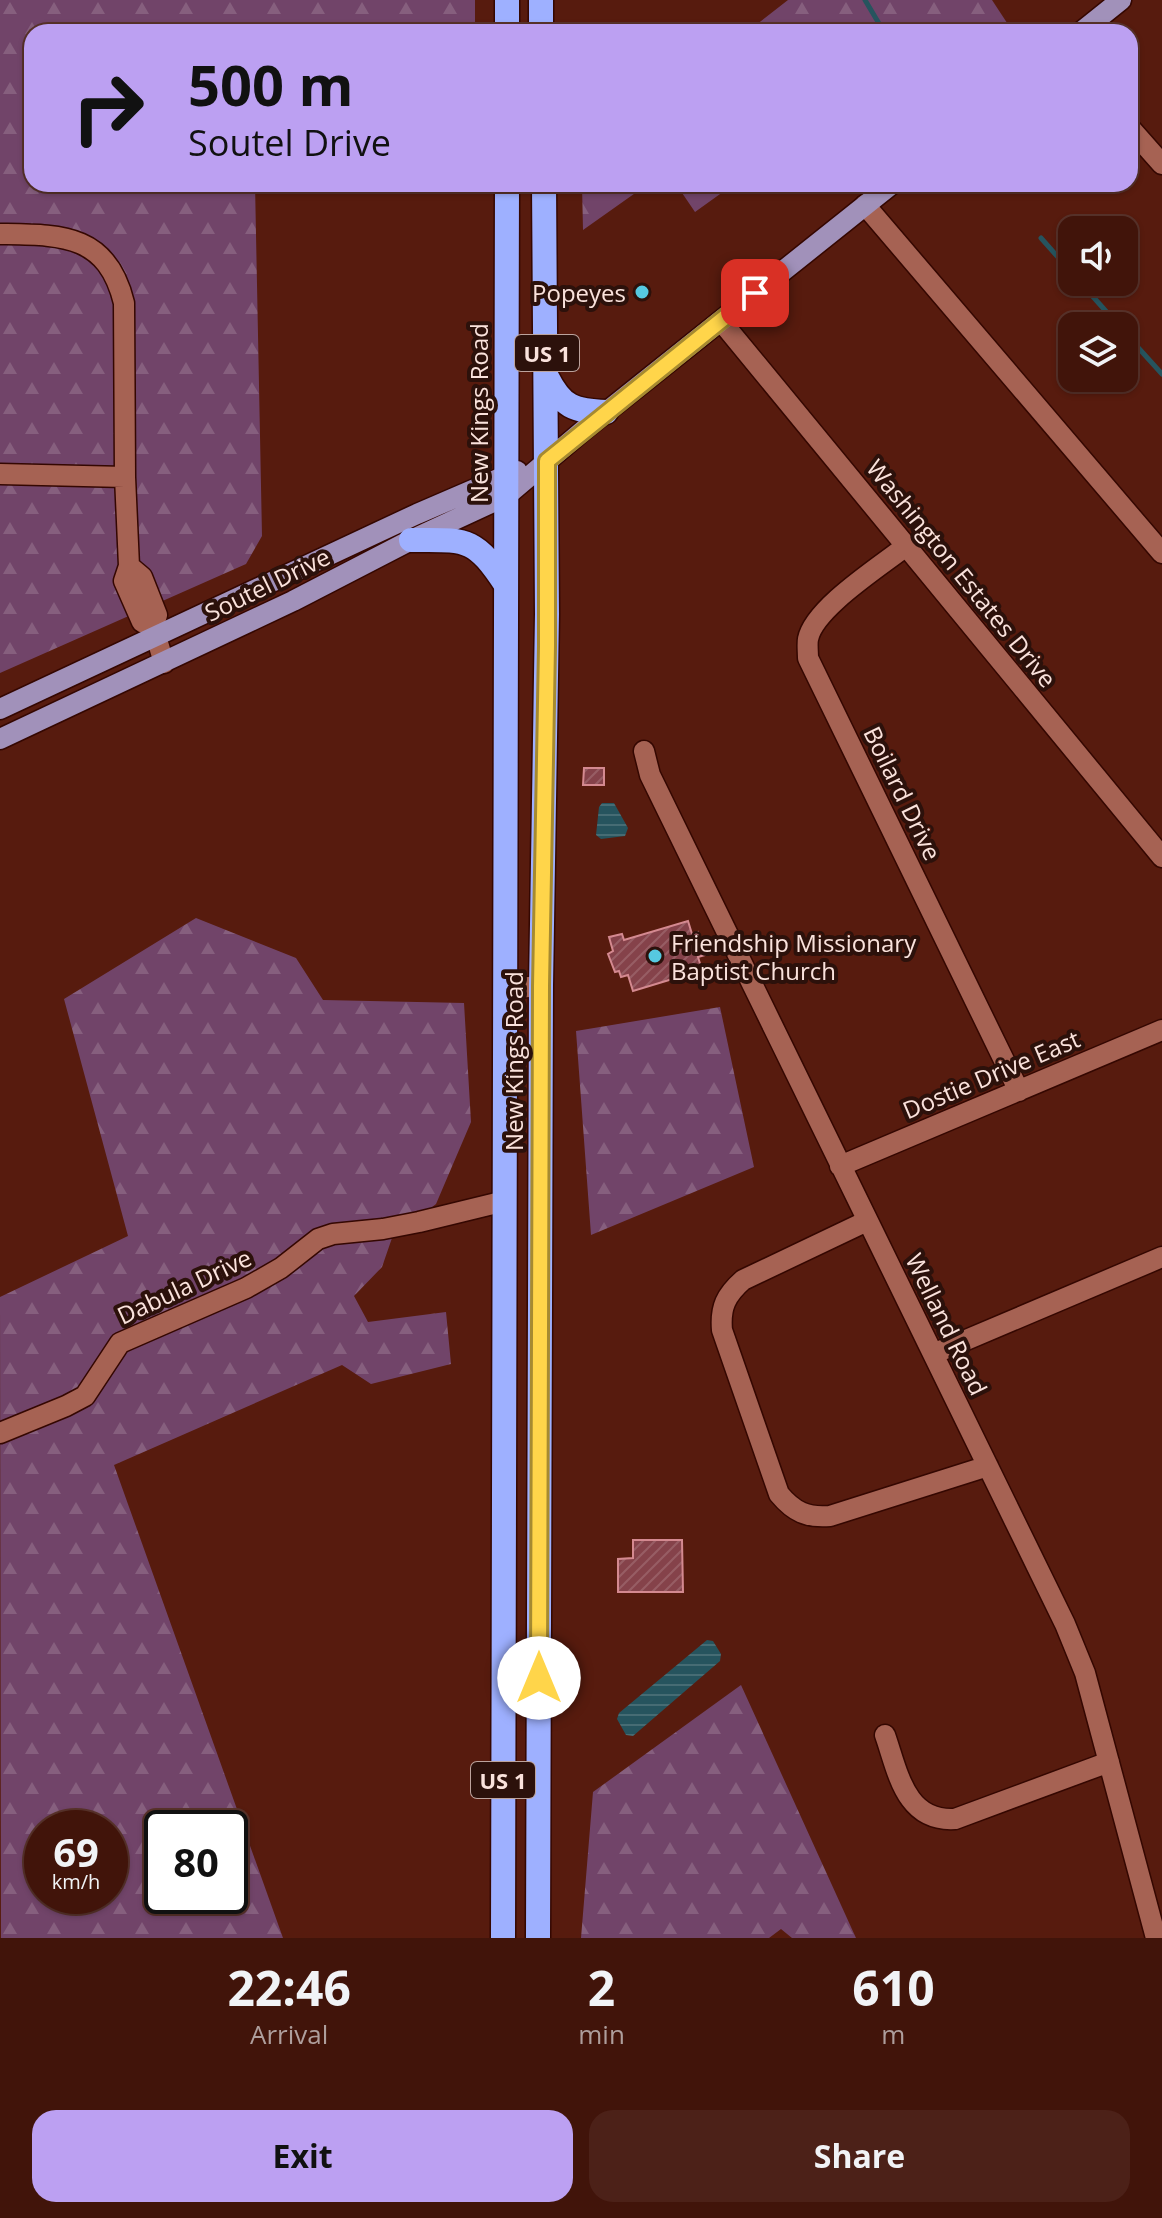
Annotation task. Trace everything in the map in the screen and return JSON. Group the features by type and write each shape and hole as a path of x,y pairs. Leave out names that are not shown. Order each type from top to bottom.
{"highway":[{"path":"507,2 507,24"},
{"name":"New Kings Road","path":"503,1938 507,192"},
{"name":"New Kings Road","path":"538,1938 541,986 547,630 544,192"},
{"path":"547,377 555,394 565,404 583,411 606,412"},
{"path":"411,540 459,540 476,548 494,566 506,585"}],"main road":[{"path":"1091,24 1121,0"},
{"name":"Soutel Drive","path":"0,739 293,601 411,540 547,461 882,192"},
{"name":"Soutel Drive","path":"0,709 155,632 417,514 506,485"}],"street":[{"path":"507,2 541,15"},
{"path":"1138,137 1162,164"},
{"path":"865,205 1162,553"},
{"path":"0,234 51,235 71,239 87,246 110,265 119,282 124,303 129,566 124,581 142,622 155,632 164,663"},
{"name":"Washington Estates Drive","path":"721,321 1162,857"},
{"path":"0,474 125,477"},
{"name":"Boilard Drive","path":"906,546 828,607 816,620 808,639 808,658 1019,1091"},
{"name":"Welland Road","path":"644,751 650,775 1070,1636 1085,1673 1156,1938"},
{"path":"505,989 541,986"},
{"name":"Dostie Drive East","path":"840,1166 1162,1030"},
{"name":"Dabula Drive","path":"0,1433 85,1396 120,1343 246,1288 281,1268 318,1239 348,1231 383,1229 419,1222 505,1201"},
{"path":"867,1221 743,1280 730,1291 723,1303 722,1330 779,1494 799,1513 814,1517 830,1516 988,1466"},
{"path":"933,1354 1162,1257"},
{"path":"504,1622 539,1621"},
{"path":"885,1735 907,1796 917,1808 943,1819 955,1819 1109,1762"}],"green space":[{"path":"0,0 475,0 475,24 24,24 24,192 255,192 262,536 246,564 0,673"},
{"path":"788,0 992,0 1008,24 757,24"},
{"path":"582,192 637,192 583,230"},
{"path":"681,192 723,192 695,212"},
{"path":"196,918 296,958 323,1000 464,1003 471,1122 436,1204 392,1238 382,1267 354,1296 368,1322 446,1312 451,1364 371,1384 342,1365 114,1465 237,1810 144,1810 144,1914 248,1914 248,1840 283,1938 1,1938 0,1297 128,1236 64,999"},
{"path":"720,1007 754,1167 591,1235 576,1031"},
{"path":"741,1685 856,1938 792,1938 781,1929 769,1938 581,1938 593,1792"}],"water":[{"path":"602,803 614,803 628,828 625,836 601,839 596,835"},
{"path":"707,1640 713,1641 721,1654 720,1661 633,1736 626,1735 617,1719 619,1713"}],"building":[{"path":"584,768 604,768 604,785 583,785"},
{"name":"Friendship Missionary Baptist Church","path":"688,921 692,934 698,932 705,955 698,957 702,970 633,991 628,975 621,977 619,971 615,972 608,954 613,951 609,937 622,934 624,940"},
{"path":"633,1540 682,1540 683,1592 618,1592 618,1559 633,1558"}],"waterway":[{"path":"865,0 879,24"},
{"path":"1041,238 1058,257"},
{"path":"1092,296 1107,312"},
{"path":"1138,347 1162,374"}],"place":[{"name":"Popeyes","path":"642,292"},
{"name":"Friendship Missionary Baptist Church","path":"655,956"}],"route":[{"path":"539,1678 541,986 547,461 755,293"}]}
